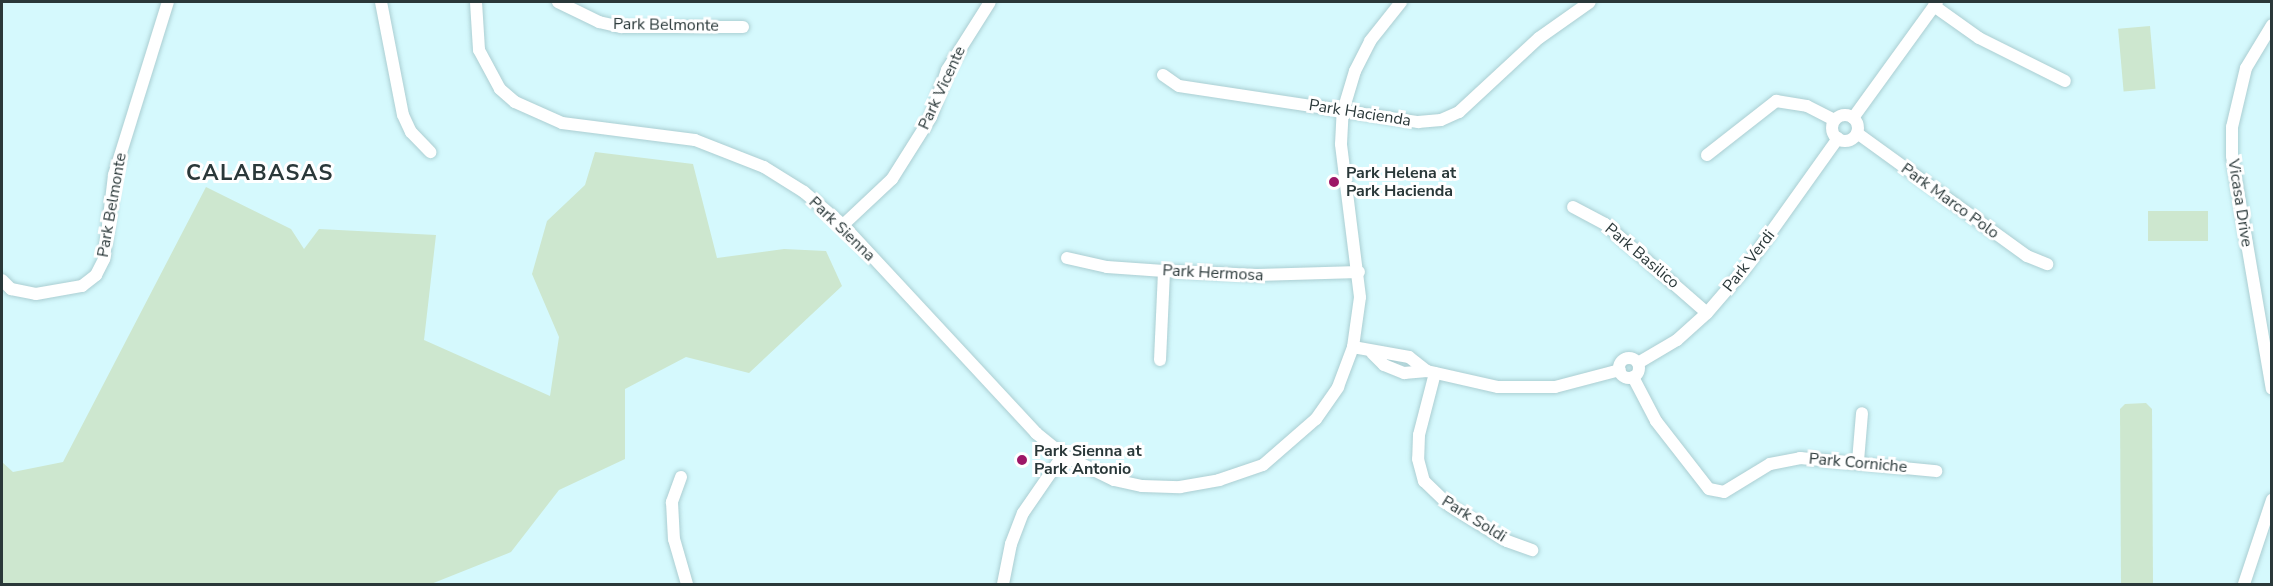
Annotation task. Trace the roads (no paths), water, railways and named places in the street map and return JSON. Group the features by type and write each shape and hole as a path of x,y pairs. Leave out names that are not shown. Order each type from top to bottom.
{"street":[{"name":"Park Belmonte","path":"2,280 11,289 36,294 82,286 96,275 104,260 114,175 168,2"},
{"path":"381,2 404,115 411,132 430,152"},
{"name":"Park Sienna","path":"476,2 479,50 500,89 515,102 535,114 562,123 667,134 725,150 764,167 804,192 843,225 1036,433 1063,454 1114,480 1142,486 1190,486 1263,465 1316,419 1338,387 1353,347 1359,272 1341,144 1343,111 1370,41 1401,2"},
{"name":"Park Belmonte","path":"558,2 599,22 621,27 743,27"},
{"name":"Park Vicente","path":"843,225 892,179 931,117 947,70 990,2"},
{"name":"Park Hacienda","path":"1163,75 1179,86 1418,122 1441,120 1459,112 1539,38 1590,2"},
{"path":"1835,120 1833,132 1838,138 1850,139 1857,133 1854,118 1935,4 1979,38 2065,81"},
{"name":"Vicasa Drive","path":"2271,25 2246,69 2232,127 2232,156 2271,389"},
{"path":"1707,155 1776,101 1807,106 1835,120"},
{"path":"1835,120 1845,115 1854,118"},
{"name":"Park Marco Polo","path":"1857,133 2027,256 2047,264"},
{"name":"Park Verdi","path":"1353,347 1372,353 1384,365 1397,370 1431,372 1498,387 1555,387 1620,370 1626,358 1638,363 1677,340 1707,313 1744,270 1838,138"},
{"name":"Park Basilico","path":"1573,207 1613,230 1707,313"},
{"name":"Park Hermosa","path":"1068,258 1107,267 1164,271 1268,275 1359,272"},
{"path":"1160,360 1164,271"},
{"name":"Park Verdi","path":"1372,353 1385,350 1402,355 1431,372"},
{"path":"1397,370 1402,355"},
{"path":"1620,370 1624,376 1633,377 1639,369 1638,363"},
{"name":"Park Soldi","path":"1431,372 1419,435 1418,459 1424,481 1450,506 1507,541 1532,550"},
{"name":"Park Corniche","path":"1633,377 1656,421 1709,489 1724,492 1770,464 1800,458 1858,461 1936,471"},
{"path":"1858,461 1862,413"},
{"path":"1003,585 1011,544 1023,513 1063,454"},
{"path":"681,477 672,502 674,539 687,585"},
{"path":"2244,585 2271,500"}],"place":[{"name":"Park Helena at Park Hacienda","path":"1334,182"},
{"name":"Park Sienna at Park Antonio","path":"1022,460"}],"district":[{"name":"CALABASAS","path":"260,174"}]}
